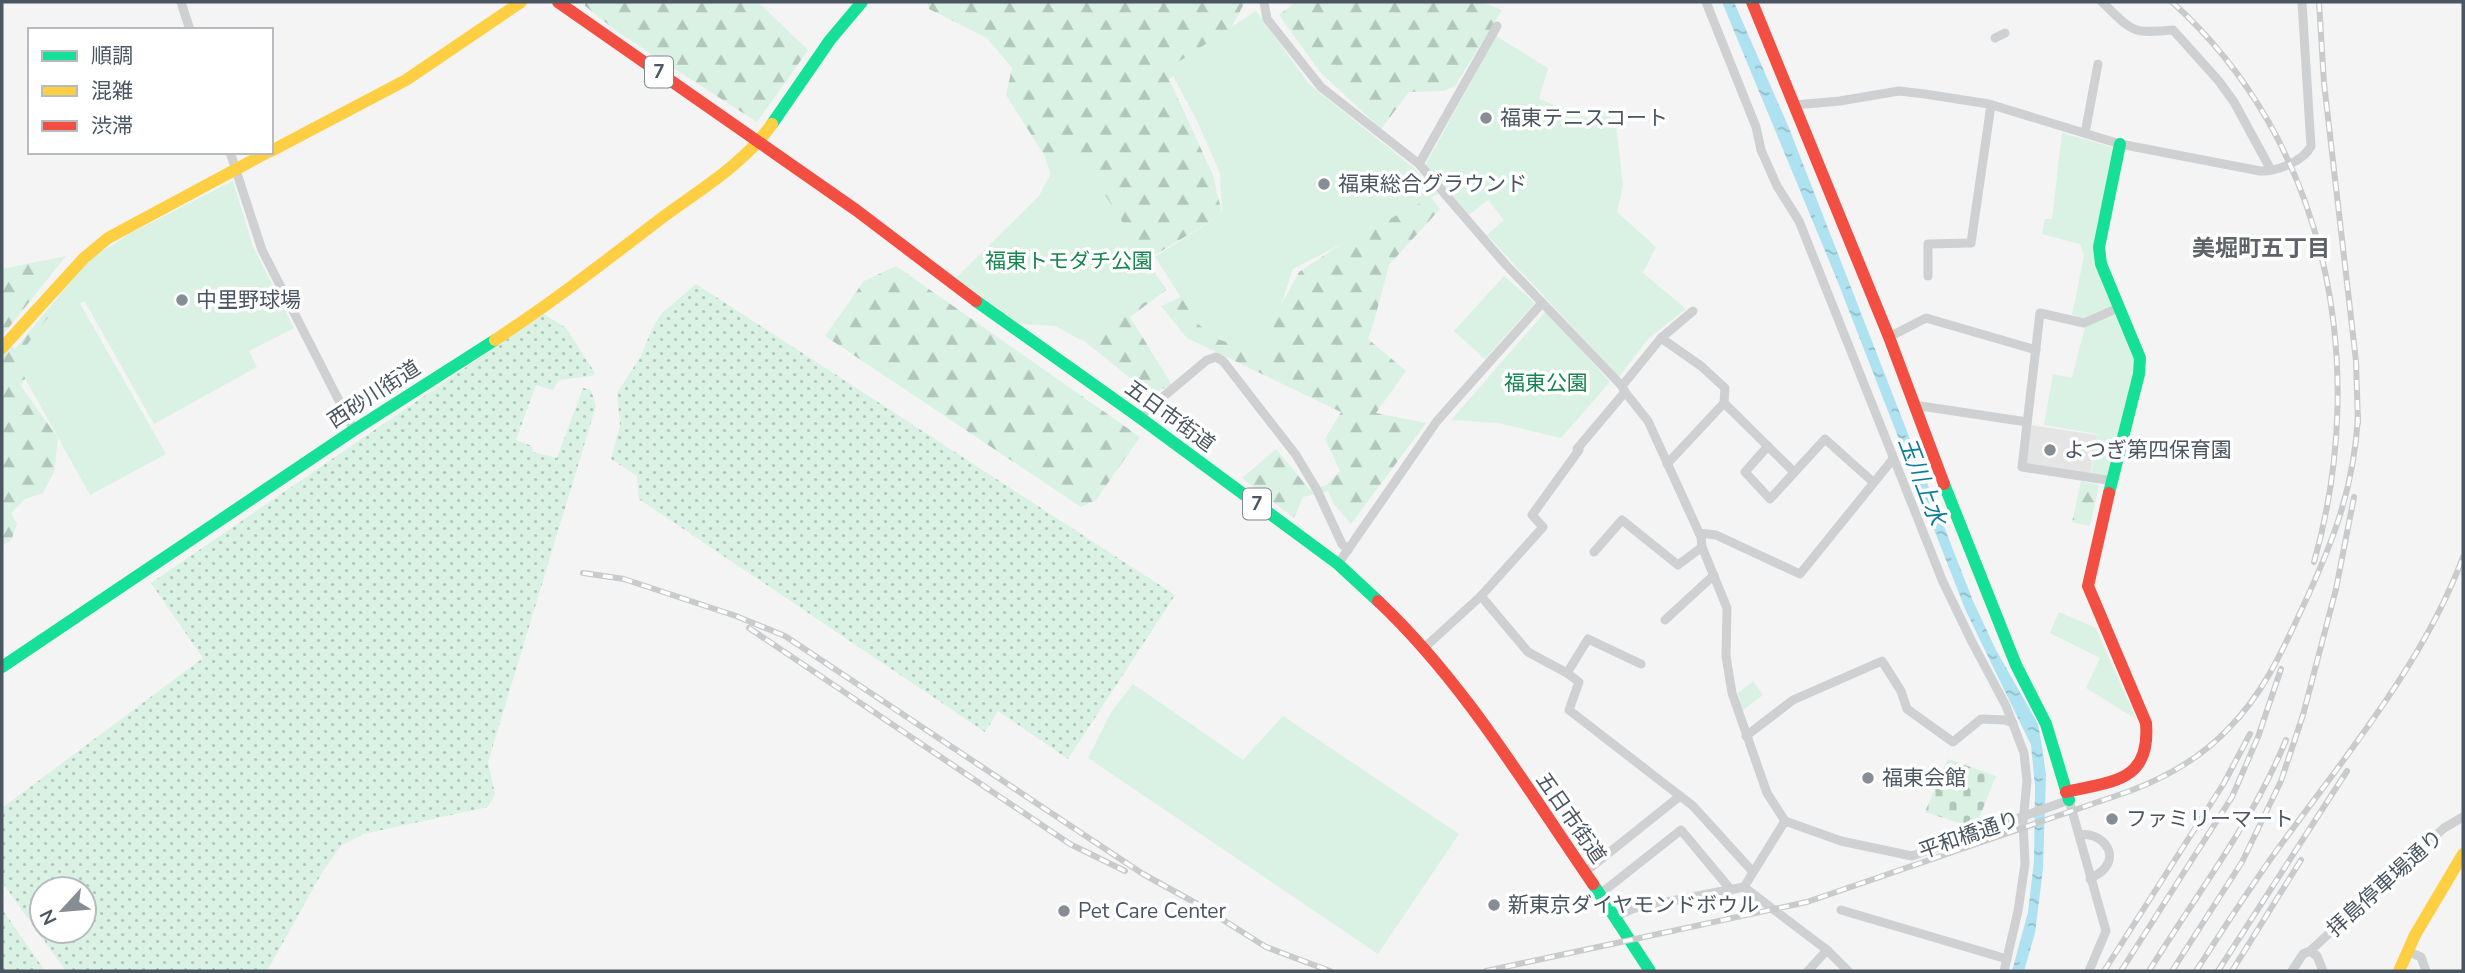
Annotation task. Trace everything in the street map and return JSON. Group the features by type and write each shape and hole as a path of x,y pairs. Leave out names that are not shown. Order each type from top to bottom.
{"street":[{"path":"181,2 189,28"},
{"path":"273,149 406,80 521,2"},
{"name":"五日市街道","path":"558,2 856,211 949,282 1139,417 1338,564 1424,648 1456,686 1650,971"},
{"name":"西砂川街道","path":"2,667 354,430 532,316 759,142 830,40 862,2"},
{"path":"1264,2 1268,19 1321,87 1419,164 1506,265 1624,389 1648,421 1699,533 1727,608 1726,656 1732,693 1767,793 1785,821 1744,887 1635,908 1615,916"},
{"path":"1706,2 1756,127 1761,150 1777,186 1799,221 1944,582 2013,723 2026,764 2028,814 2025,864 2018,911 2004,971"},
{"path":"1752,2 1889,337 2006,642 2046,724 2106,931 2089,971"},
{"path":"2102,2 2130,28 2141,33 2173,30 2234,102 2271,170"},
{"path":"1795,105 1899,91 1991,105 2120,144 2271,170 2303,156 2311,146 2302,2"},
{"path":"1419,164 1497,26"},
{"path":"1995,38 2005,33"},
{"path":"2085,133 2098,64"},
{"path":"1928,276 1928,244 1970,243 1991,105"},
{"path":"2068,796 2131,774 2141,761 2148,739 2146,723 2088,586 2139,374 2140,358 2101,264 2099,247 2120,144"},
{"path":"231,154 262,250 354,430"},
{"path":"2,348 101,243 143,217 264,154"},
{"path":"1338,564 1437,421 1542,303"},
{"path":"2113,481 2022,467 2040,313 2084,323 2118,308"},
{"path":"1424,648 1480,596 1543,527 1532,515 1661,338 1693,311"},
{"path":"1889,337 1926,318 2036,351"},
{"path":"1661,338 1701,366 1725,388 1724,403 1667,464"},
{"path":"1139,417 1207,360 1216,357 1223,361 1296,456 1317,490 1342,544 1348,550"},
{"path":"1724,403 1794,472"},
{"path":"1914,405 2027,422"},
{"path":"1768,446 1745,472 1770,499 1825,439 1872,482"},
{"path":"1699,533 1716,536 1800,574 1893,459"},
{"path":"1594,552 1622,520 1678,565 1702,547"},
{"path":"1665,620 1714,575"},
{"path":"1480,596 1528,652 1579,682 1569,710 1693,806 1753,872"},
{"path":"1567,673 1588,639 1640,664"},
{"path":"1746,736 1793,700 1882,661 1901,691 1907,709 1953,742 1981,719 2013,723"},
{"path":"1585,872 1681,796"},
{"name":"平和橋通り","path":"1785,821 1841,841 1912,856 2056,805 2068,796"},
{"name":"拝島停車場通り","path":"2292,971 2303,954 2310,951 2444,828 2463,817"},
{"path":"1600,894 1681,830 1731,890"},
{"path":"2079,835 2090,833 2101,838 2108,849 2108,862 2104,869 2090,879"},
{"path":"2399,971 2407,951 2463,854"},
{"path":"1744,887 1827,950 1848,971"},
{"path":"1841,910 2007,958"},
{"path":"1808,971 1827,950"},
{"path":"2310,951 2316,956 2323,971"},
{"path":"2407,951 2421,957 2426,971"}],"shaded area":[{"path":"2031,425 2097,435 2090,475 2026,464"}],"green space":[{"path":"585,2 758,2 808,50 757,122 619,33 585,6"},
{"path":"927,2 1245,2 1225,39 1169,79 1213,175 1222,214 1147,260 1166,290 1130,317 1172,385 1150,394 1063,324 1054,186 1045,156 1006,95 1012,68 987,38 929,9"},
{"path":"1296,2 1482,2 1502,10 1455,86 1444,91 1409,92 1381,129 1320,72 1279,15"},
{"name":"福東総合グラウンド","path":"1256,11 1309,84 1415,169 1438,194 1293,269 1264,356 1215,338 1198,324 1155,257 1222,214 1220,173 1169,68"},
{"path":"1496,36 1548,68 1539,99 1588,118 1606,111 1616,125 1623,185 1617,212 1656,247 1643,273 1686,309 1648,339 1619,377 1487,235 1504,220 1488,200 1469,215 1425,166"},
{"path":"2062,133 2115,148 2093,248 2095,264 2135,357 2107,476 2091,475 2097,434 2044,425 2053,374 2072,378 2087,319 2072,315 2084,256 2080,244 2042,234 2045,219 2052,219"},
{"name":"福東トモダチ公園","path":"1077,151 1166,290 1081,340 1055,326 1020,324 956,278 1039,196 1055,166"},
{"name":"中里野球場","path":"233,181 252,244 294,328 249,351 257,367 154,424 75,284 100,255 127,235"},
{"path":"1419,182 1440,209 1389,265 1368,339 1406,371 1376,413 1426,423 1351,524 1333,503 1328,491 1303,497 1294,518 1242,478 1276,449 1310,490 1327,485 1340,471 1325,439 1341,412 1187,338 1161,306 1181,297 1224,336 1259,346 1299,272 1407,201"},
{"path":"226,184 108,291 63,311 21,386 58,438 54,472 43,493 25,499 11,513 17,524 11,541 2,545 2,336 15,349 92,256"},
{"path":"66,256 2,336 2,269"},
{"path":"896,266 1140,437 1096,500 1081,507 825,336 864,281"},
{"path":"1504,276 1535,303 1485,359 1454,331"},
{"path":"696,284 1175,595 1068,759 998,711 985,732 639,499 637,476 611,459 620,425 617,393 641,356 662,313"},
{"path":"71,288 166,454 90,495 15,360"},
{"name":"福東公園","path":"1546,311 1610,382 1561,438 1498,423 1451,420"},
{"path":"544,314 566,328 595,373 592,376 559,380 553,390 536,385 516,440 532,446 533,452 557,458 583,388 591,390 596,406 488,762 495,794 488,807 363,834 341,846 323,871 267,971 66,971 47,945 98,945 98,875 28,875 28,918 2,882 2,808 203,658 151,583"},
{"path":"2081,481 2099,485 2090,526 2072,522"},
{"path":"2059,612 2096,628 2136,719 2086,688 2100,658 2050,633"},
{"path":"1753,681 1763,695 1742,711 1738,693"},
{"path":"1133,684 1243,760 1283,716 1459,834 1378,954 1088,758 1111,712"},
{"path":"1948,759 1996,776 1975,828 1925,812"},
{"path":"2,909 45,971 2,971"}],"water":[{"name":"玉川上水","path":"1722,2 1734,2 1789,128 1973,601 1996,650 2038,724 2046,775 2043,869 2035,933 2024,971 2012,971 2028,912 2034,861 2035,786 2031,745 1965,609 1837,280"}],"railway":[{"path":"2172,2 2225,58 2268,121 2300,189 2322,261 2335,335 2337,411 2330,487 2314,562"},
{"path":"2319,2 2324,83 2356,361 2358,423"},
{"path":"1486,971 1807,902 2130,791 2183,765 2219,738 2240,716 2269,675 2285,645 2321,566 2339,518 2352,469 2358,416"},
{"path":"2172,971 2242,862 2281,781 2303,715 2336,589 2354,497"},
{"path":"2196,971 2264,868 2408,667 2429,631 2463,557"},
{"path":"583,573 624,579 736,616 785,636 1143,874 1266,947 1330,971"},
{"path":"749,628 1070,844 1125,871"},
{"path":"2121,971 2232,797 2258,737 2281,669"},
{"path":"2104,971 2224,783 2250,734"},
{"path":"2149,971 2240,830 2286,740"},
{"path":"2218,971 2347,771"},
{"path":"2232,971 2301,860"}],"traffic: fast":[{"path":"772,124 830,40 862,2"},
{"path":"2109,493 2139,374 2140,358 2101,264 2099,247 2120,144"},
{"path":"976,301 1338,564 1378,601"},
{"path":"2,667 354,430 495,340"},
{"path":"1944,484 2016,665 2046,724 2069,800"},
{"path":"1593,884 1650,971"}],"traffic: slow":[{"path":"273,150 406,80 521,2"},
{"path":"495,340 722,175 749,151 772,124"},
{"path":"2,348 84,258 108,238 264,154"},
{"path":"2399,971 2415,935 2463,854"}],"traffic: jam":[{"path":"558,2 856,210 976,301"},
{"path":"1752,2 1889,337 1944,484"},
{"path":"2066,792 2125,776 2142,758 2146,743 2146,723 2088,586 2109,493"},
{"path":"1378,601 1438,666 1493,736 1593,884"}],"place":[{"name":"福東テニスコート","path":"1486,118"},
{"name":"福東総合グラウンド","path":"1324,184"},
{"name":"中里野球場","path":"182,300"},
{"name":"よつぎ第四保育園","path":"2050,450"},
{"name":"福東会館","path":"1868,778"},
{"name":"ファミリーマート","path":"2112,819"},
{"name":"新東京ダイヤモンドボウル","path":"1494,905"},
{"name":"Pet Care Center","path":"1064,911"}],"district":[{"name":"美堀町五丁目","path":"2261,248"}]}
